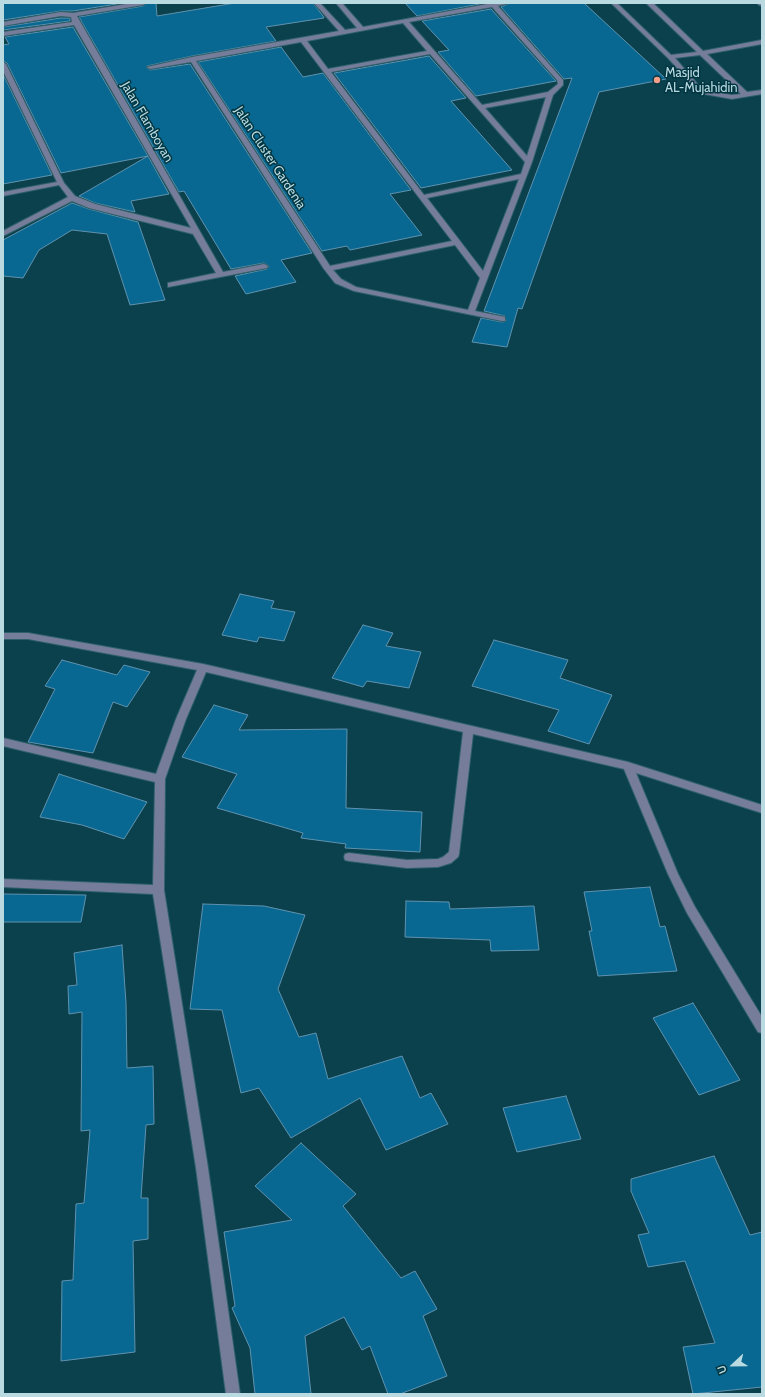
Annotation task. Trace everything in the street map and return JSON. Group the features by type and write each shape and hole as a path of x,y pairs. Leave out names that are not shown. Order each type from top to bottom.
{"street":[{"path":"3,24 61,14 73,15 143,3"},
{"path":"317,3 343,32"},
{"path":"339,3 361,29"},
{"path":"150,67 506,3"},
{"path":"614,3 670,57 694,85 706,93 732,97 762,92"},
{"path":"649,3 746,95"},
{"path":"471,312 529,162 550,94 561,84 560,80 493,5"},
{"name":"Jalan Flamboyan","path":"73,15 76,23 221,275"},
{"path":"404,21 529,162"},
{"path":"3,34 76,23"},
{"path":"302,39 484,278"},
{"path":"670,57 703,53 762,42"},
{"path":"327,71 431,52"},
{"name":"Jalan Cluster Gardenia","path":"192,59 328,269 338,281 354,288 502,319"},
{"path":"3,64 61,183 72,198 92,206 196,232"},
{"path":"479,107 550,94"},
{"path":"423,197 523,176"},
{"path":"3,194 61,183"},
{"path":"3,234 72,198"},
{"path":"328,269 457,242"},
{"path":"172,285 264,266"},
{"path":"3,636 28,636 202,668 628,766 762,809"},
{"path":"202,668 181,719 160,780 158,890 202,1168 234,1394"},
{"path":"349,857 407,864 438,863 447,860 454,854 468,729"},
{"path":"3,742 160,780"},
{"path":"628,766 673,874 691,910 762,1028"},
{"path":"3,883 158,890"}],"building":[{"path":"3,3 123,3 3,20"},
{"path":"147,3 156,3 157,16 235,3 313,3 323,16 324,18 266,27 276,41 192,56 146,67 150,70 190,64 312,253 281,260 296,282 246,294 235,276 267,269 269,266 264,263 231,269 184,191 179,192 79,17 143,6"},
{"path":"405,3 485,3 417,16"},
{"path":"510,3 584,3 666,79 599,92 522,309 518,308 507,347 472,342 481,318 502,322 506,321 505,316 484,311 572,78 564,79 501,7"},
{"path":"491,9 556,81 476,96 438,52 449,50 422,21"},
{"path":"70,18 70,21 3,30 3,27"},
{"path":"73,27 148,156 61,173 7,63 3,61 3,45 9,44 5,37"},
{"path":"281,47 303,77 323,73 411,190 390,194 422,235 350,250 347,246 322,251 198,62"},
{"path":"429,56 466,98 451,101 512,170 421,188 334,73"},
{"path":"3,74 52,175 3,184"},
{"path":"148,156 169,194 131,201 135,212 95,203 79,196"},
{"path":"72,203 138,222 165,300 130,305 107,234 72,230 39,250 23,278 3,276 3,240"},
{"path":"240,594 274,601 271,608 295,612 284,641 259,637 257,642 222,635"},
{"path":"363,625 393,633 386,646 421,652 409,688 367,681 363,687 332,678"},
{"path":"494,640 568,660 560,678 612,695 589,744 548,731 559,710 472,686"},
{"path":"62,660 117,675 124,665 150,672 127,707 113,702 93,753 28,742 55,689 45,686"},
{"path":"214,705 248,715 239,730 347,729 346,808 422,812 420,852 345,848 346,844 301,838 303,833 217,808 237,774 182,757"},
{"path":"59,774 147,802 124,839 82,825 40,817"},
{"path":"650,887 660,927 665,926 677,971 598,976 589,931 592,931 584,892"},
{"path":"3,894 86,895 81,922 3,922"},
{"path":"406,901 449,902 450,909 534,906 539,950 491,951 490,940 405,937"},
{"path":"203,904 264,906 305,915 278,989 299,1037 316,1033 328,1079 402,1056 420,1098 431,1093 448,1124 386,1150 360,1098 291,1138 259,1088 241,1093 222,1010 190,1009"},
{"path":"122,945 126,1003 127,1068 153,1066 154,1124 146,1125 141,1198 148,1198 148,1239 133,1241 135,1352 61,1361 62,1281 73,1280 76,1204 84,1203 90,1130 81,1131 82,1012 69,1014 68,986 77,985 74,953"},
{"path":"693,1003 740,1080 699,1095 653,1018"},
{"path":"566,1096 581,1139 517,1152 503,1108"},
{"path":"301,1143 356,1194 343,1206 401,1278 415,1271 437,1309 423,1316 447,1376 400,1394 388,1394 370,1346 362,1350 344,1317 305,1336 311,1394 255,1394 250,1348 232,1308 235,1306 224,1232 292,1220 255,1186"},
{"path":"714,1156 750,1235 762,1232 762,1387 693,1394 683,1347 715,1343 685,1261 648,1267 638,1235 649,1233 631,1191 631,1179"}],"place":[{"name":"Masjid AL-Mujahidin","path":"657,80"}]}
